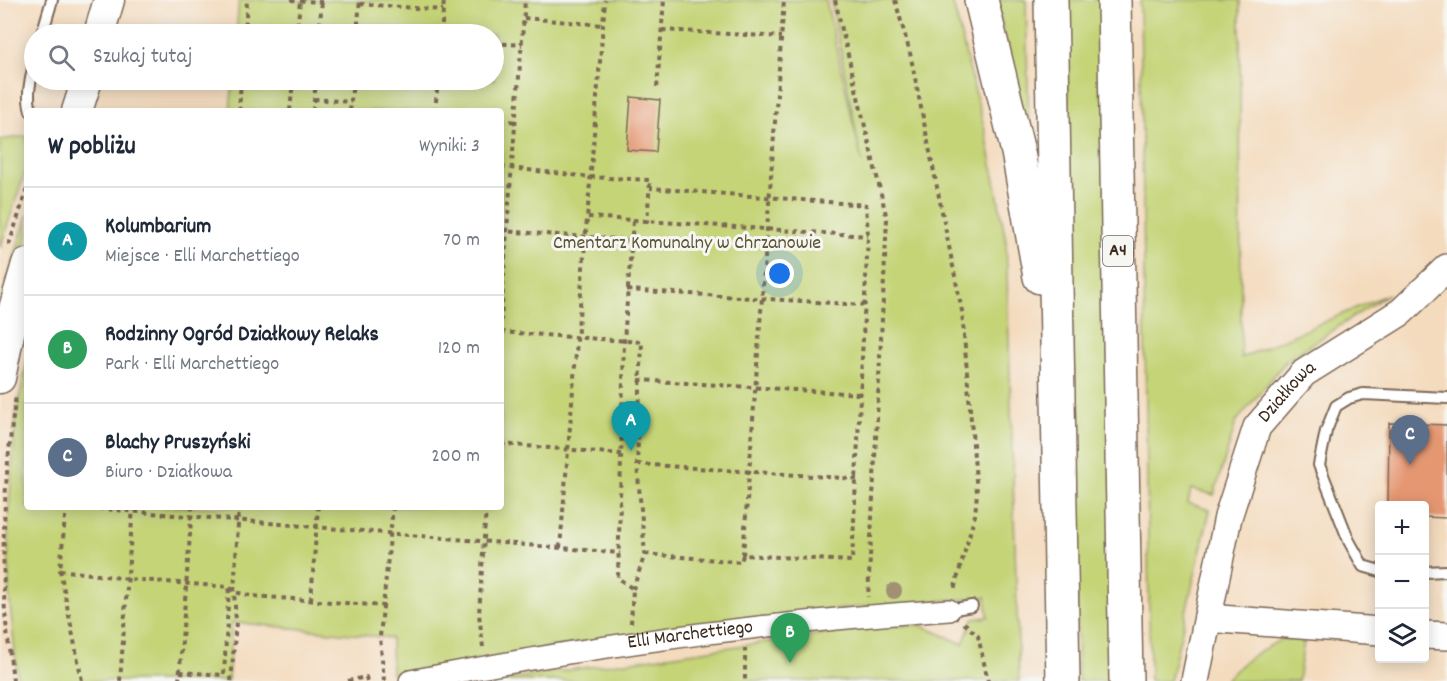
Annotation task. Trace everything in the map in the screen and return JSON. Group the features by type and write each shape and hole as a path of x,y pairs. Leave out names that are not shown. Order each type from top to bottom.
{"highway":[{"path":"981,0 1018,152 1058,379"},
{"path":"1051,0 1063,681"},
{"name":"A4","path":"1114,0 1126,681"}],"main road":[{"path":"102,24 109,0"},
{"path":"78,108 84,90"},
{"path":"8,384 17,259"}],"street":[{"name":"Działkowa","path":"1195,681 1228,517 1257,427 1304,373 1401,312 1447,268"},
{"name":"Elli Marchettiego","path":"410,681 486,666 630,645 867,615 948,610"},
{"path":"1208,616 1220,619 1375,631"},
{"path":"1429,634 1447,636"}],"lane":[{"path":"45,24 52,0"},
{"path":"28,90 30,108"},
{"path":"1375,570 1363,566 1349,541 1319,465 1326,431 1336,406 1349,398 1363,394 1447,398"},
{"path":"1429,572 1447,571"},
{"name":"Elli Marchettiego","path":"948,610 972,606"}],"path":[{"path":"246,24 247,0"},
{"path":"291,0 322,1 320,24"},
{"path":"298,24 300,0"},
{"path":"442,24 444,0"},
{"path":"525,0 513,168 504,231 632,240"},
{"path":"560,548 579,338 604,0"},
{"path":"657,87 664,0"},
{"path":"645,554 741,562 743,555 784,0"},
{"path":"835,0 887,219 867,615"},
{"path":"895,0 910,52 962,311 977,492 975,515 948,610 978,636 988,681"},
{"path":"358,24 360,2 443,10"},
{"path":"524,18 602,25"},
{"path":"662,30 781,37"},
{"path":"504,44 522,45"},
{"path":"239,108 240,90"},
{"path":"290,108 292,90"},
{"path":"313,108 314,90"},
{"path":"350,108 352,90"},
{"path":"435,108 436,90"},
{"path":"314,99 351,102"},
{"path":"504,120 517,122"},
{"path":"504,167 590,177 650,180 647,223"},
{"path":"650,188 866,205 868,236 852,561 743,555"},
{"path":"17,259 24,210"},
{"path":"588,217 647,223 868,236"},
{"path":"633,221 624,341 618,578 633,589"},
{"path":"627,290 864,306"},
{"path":"504,332 642,342 637,464 645,554 633,589 630,645"},
{"path":"639,380 860,394"},
{"path":"8,384 10,441 3,524 4,596 13,681"},
{"path":"504,444 621,454"},
{"path":"637,464 857,479"},
{"path":"66,510 60,570 82,681"},
{"path":"120,681 133,510"},
{"path":"140,510 192,517 620,553"},
{"path":"179,681 192,510"},
{"path":"231,681 236,622 234,592 239,510"},
{"path":"311,600 318,510"},
{"path":"384,681 380,637 393,510"},
{"path":"486,510 480,614 486,666"},
{"path":"60,570 128,579 229,587 234,592 253,596 384,606"},
{"path":"180,672 224,675 229,587"},
{"path":"744,630 745,681"},
{"path":"348,681 366,677 367,681"}],"green space":[{"name":"Cmentarz Komunalny w Chrzanowie","path":"239,0 826,0 862,163 831,0 952,0 988,143 1006,241 1019,681 491,681 872,627 920,625 963,644 973,619 988,617 986,597 848,608 576,643 443,667 392,673 391,638 232,622 228,681 18,681 9,594 8,522 16,414 24,375 24,510 504,510 504,108 230,108 232,90 504,90 504,24 237,24"},
{"path":"996,0 1026,0 1029,136"},
{"path":"1066,0 1104,0 1116,681 1078,681"},
{"path":"1140,0 1240,0 1241,358 1388,294 1286,361 1236,422 1214,495 1191,489 1188,503 1210,510 1170,681 1150,681"},
{"path":"24,136 24,175 0,248 0,140"},
{"path":"24,225 24,246 6,307 0,305"},
{"path":"1282,639 1304,641 1298,681 1225,681 1244,662"}],"building":[{"path":"631,97 660,100 656,152 627,150"},
{"path":"1389,423 1447,425 1447,518 1429,517 1429,501 1388,501"}],"place":[{"name":"Kolumbarium","path":"631,451"},
{"name":"Blachy Pruszyński","path":"1410,465"},
{"name":"Rodzinny Ogród Działkowy Relaks","path":"790,663"}]}
